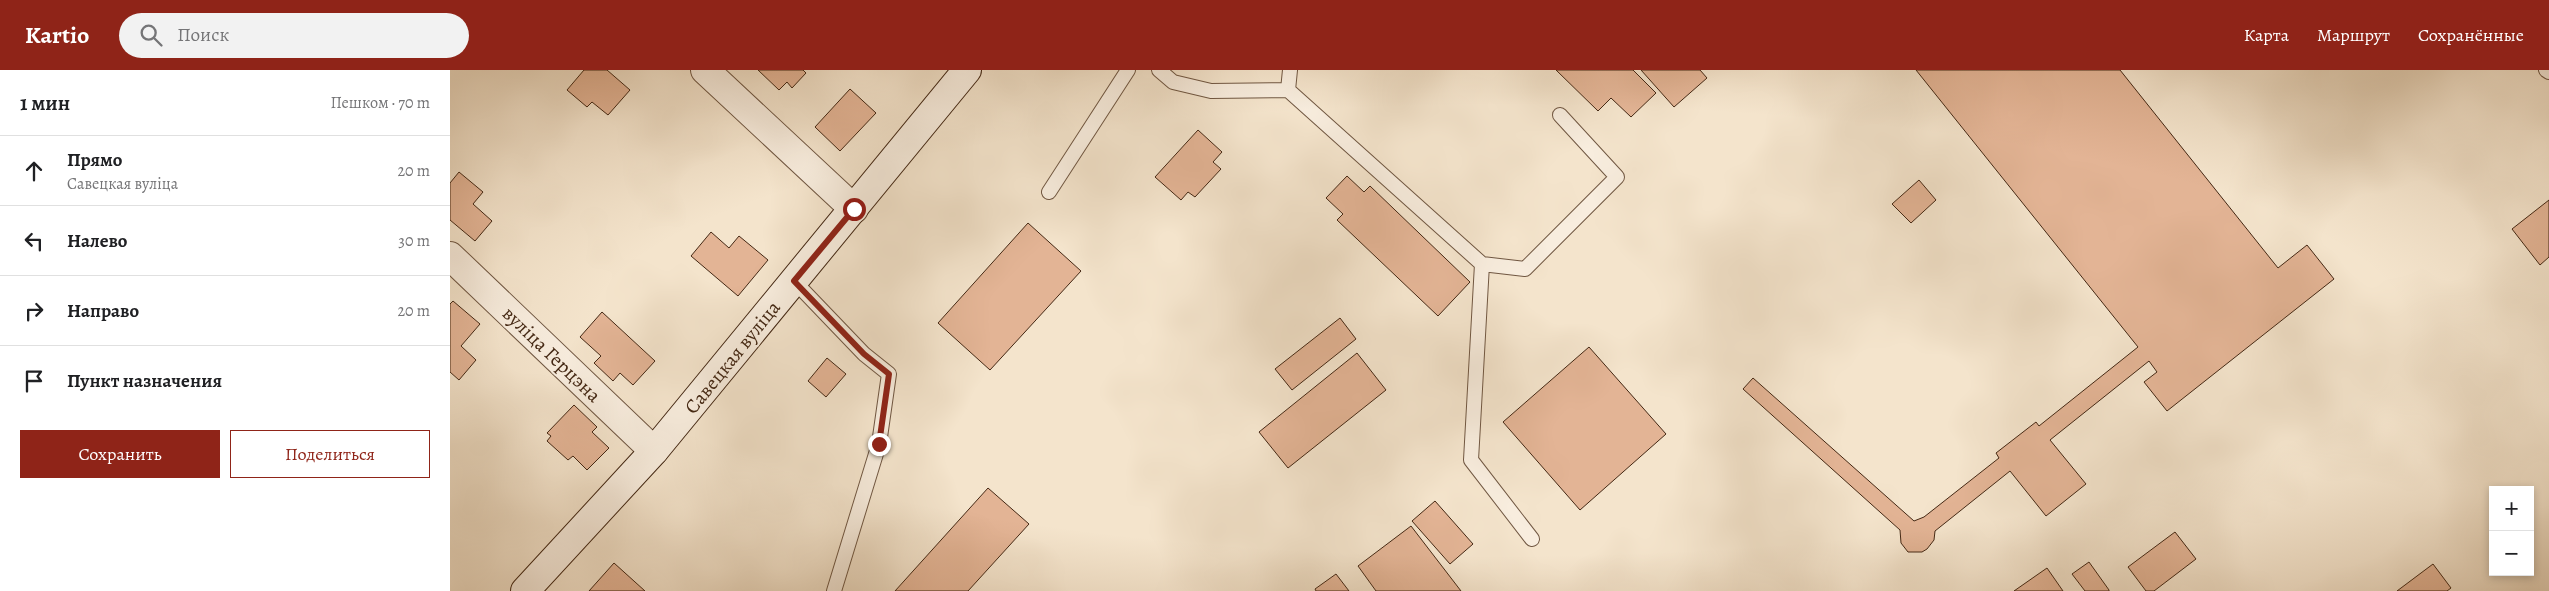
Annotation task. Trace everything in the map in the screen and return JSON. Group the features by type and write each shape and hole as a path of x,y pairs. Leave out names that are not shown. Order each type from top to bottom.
{"street":[{"path":"705,70 854,209"},
{"name":"Савецкая вуліца","path":"525,591 654,451 967,70"},
{"name":"вуліца Герцэна","path":"450,256 654,451"}],"lane":[{"path":"1049,192 1128,70"},
{"path":"1159,70 1173,82 1211,92 1288,90 1482,264 1525,269 1617,176 1560,115"},
{"path":"1288,90 1290,70"},
{"path":"1482,264 1471,460 1532,539"},
{"path":"794,281 864,354 889,374 879,444 834,591"}],"building":[{"path":"584,70 607,70 630,90 608,115 592,102 587,107 567,90"},
{"path":"758,70 803,70 806,73 792,88 787,82 779,90"},
{"path":"1556,70 1633,70 1656,93 1631,117 1611,98 1598,111"},
{"path":"1641,70 1700,70 1707,78 1674,107"},
{"path":"1916,70 2120,70 2278,268 2307,245 2334,279 2167,411 2144,382 2157,372 2149,361 2050,440 2086,484 2046,516 2010,471 1935,531 1934,540 1927,549 1922,552 1908,552 1901,543 1900,530 1743,389 1753,378 1914,521 1924,517 1999,458 1996,453 2036,422 2039,426 2138,347"},
{"path":"850,89 876,113 840,151 815,127"},
{"path":"1198,130 1222,152 1213,162 1221,169 1195,197 1188,192 1181,200 1155,177"},
{"path":"459,172 483,192 473,204 492,221 475,241 450,220 450,183"},
{"path":"1347,176 1364,192 1370,186 1470,282 1438,316 1337,220 1343,214 1326,198"},
{"path":"1919,180 1936,200 1911,223 1892,204"},
{"path":"2549,200 2549,257 2540,265 2512,229"},
{"path":"1028,223 1081,271 990,370 938,323"},
{"path":"711,232 729,248 739,236 768,260 738,296 691,256"},
{"path":"453,301 480,324 461,346 476,360 459,380 450,372 450,304"},
{"path":"602,312 655,361 633,385 620,373 613,381 594,363 601,356 580,337"},
{"path":"1340,318 1356,339 1292,390 1275,369"},
{"path":"1589,347 1666,434 1580,510 1503,422"},
{"path":"1357,353 1386,390 1288,468 1259,432"},
{"path":"827,358 846,374 826,397 808,381"},
{"path":"574,405 597,427 592,432 609,448 587,470 573,456 568,460 547,441 551,436 547,433"},
{"path":"988,488 1029,524 968,591 895,591"},
{"path":"1435,501 1473,544 1450,564 1412,521"},
{"path":"1411,526 1461,591 1376,591 1358,566"},
{"path":"2175,532 2196,559 2154,591 2146,591 2128,567"},
{"path":"2089,562 2109,591 2085,591 2072,574"},
{"path":"614,563 645,591 589,591"},
{"path":"2433,564 2451,588 2447,591 2397,591"},
{"path":"2047,568 2063,591 2014,591"},
{"path":"1336,574 1349,591 1316,591 1315,589"}],"route":[{"path":"854,209 794,281 864,354 889,374 879,444"}]}
